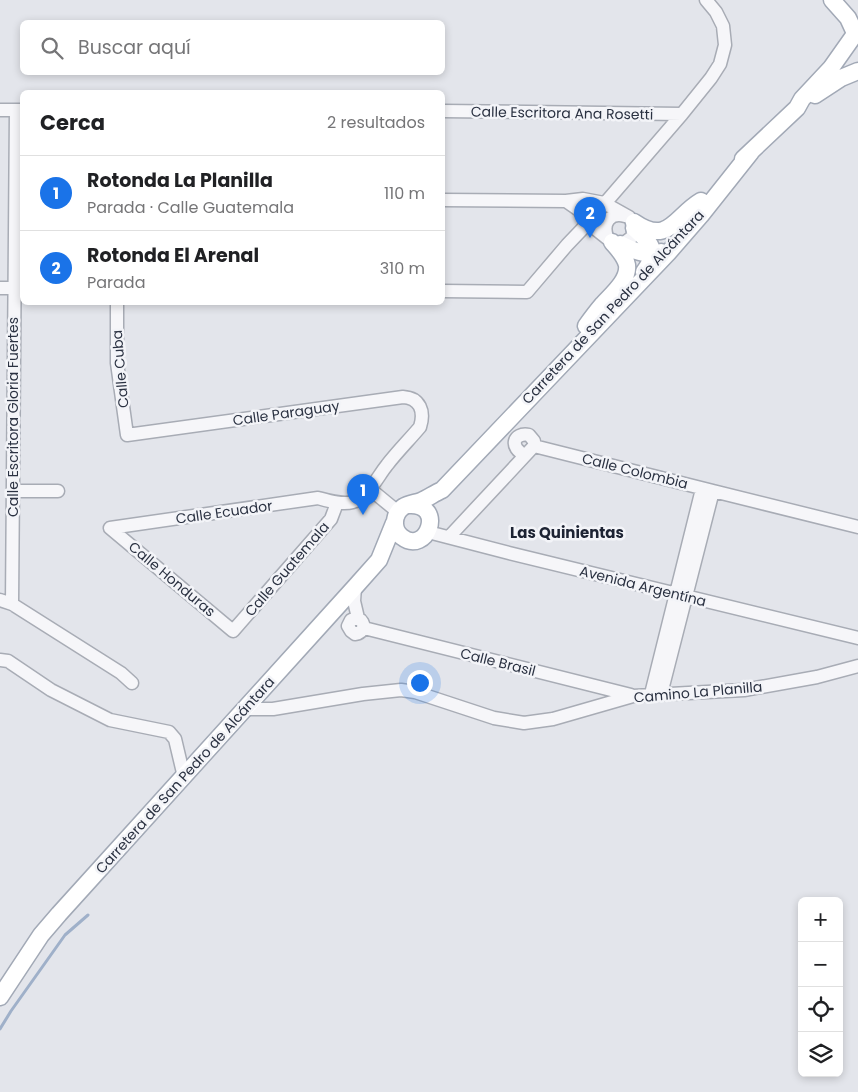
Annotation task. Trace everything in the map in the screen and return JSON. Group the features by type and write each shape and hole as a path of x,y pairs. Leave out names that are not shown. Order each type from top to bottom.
{"main road":[{"path":"832,0 848,18 856,33"},
{"name":"Carretera de San Pedro de Alcántara","path":"797,108 802,99 831,68 856,33"},
{"name":"Carretera de San Pedro de Alcántara","path":"379,560 401,513 442,490 662,259 701,208 712,188 797,108 841,78 858,71"},
{"path":"630,221 649,230 659,231 669,228 693,205 701,208"},
{"name":"Carretera de San Pedro de Alcántara","path":"512,415 566,351 653,254 701,208"},
{"path":"604,320 650,263 653,254 647,240 630,221"},
{"path":"613,241 629,249 653,254"},
{"path":"566,351 626,274 627,267 625,261 613,241"},
{"name":"Carretera de San Pedro de Alcántara","path":"429,527 442,490"},
{"path":"415,505 424,509 429,517 429,527 420,539 411,540 401,537 398,533 401,513 415,505"},
{"name":"Carretera de San Pedro de Alcántara","path":"0,997 41,935 65,907 246,710 379,560 411,540"}],"street":[{"path":"445,291 527,292 682,114 720,64 725,45 723,26 716,12 706,0"},
{"path":"0,110 19,110"},
{"name":"Calle Escritora Gloria Fuertes","path":"6,602 13,491 18,288 19,110"},
{"name":"Calle Escritora Ana Rosetti","path":"445,111 682,114"},
{"path":"445,200 566,202 583,200 604,203 630,221 632,237 629,241 613,241 588,223 574,205 566,202"},
{"path":"613,241 605,228 608,220 616,215 630,221"},
{"path":"0,288 18,288"},
{"name":"Calle Cuba","path":"117,305 118,363 127,435"},
{"name":"Calle Paraguay","path":"127,435 403,397 410,398 416,401 420,407 422,413 420,427 386,466 370,489"},
{"path":"449,538 534,446 534,441 529,435 523,434 518,436 514,443 518,451 524,455"},
{"name":"Calle Colombia","path":"534,446 858,527"},
{"path":"337,503 353,502 361,499 370,489 401,513"},
{"path":"656,694 707,490"},
{"path":"13,491 58,491"},
{"name":"Calle Ecuador","path":"110,528 318,498 337,503"},
{"name":"Calle Guatemala","path":"233,631 331,519 337,503"},
{"name":"Avenida Argentína","path":"429,527 449,538 858,638"},
{"name":"Calle Honduras","path":"110,528 233,631"},
{"name":"Calle Brasil","path":"355,587 354,601 361,623 633,696"},
{"path":"6,602 121,673 132,683"},
{"path":"0,660 8,661 51,690 110,720 169,732 175,739 184,777"},
{"name":"Camino La Planilla","path":"246,710 272,709 363,694 401,690 415,692 494,718 524,724 633,696 744,690 817,677 858,666"}],"waterway":[{"path":"0,1029 65,935 88,915"}],"place":[{"name":"Rotonda El Arenal","path":"590,238"},
{"name":"Rotonda La Planilla","path":"363,515"}],"district":[{"name":"Las Quinientas","path":"567,533"}]}
